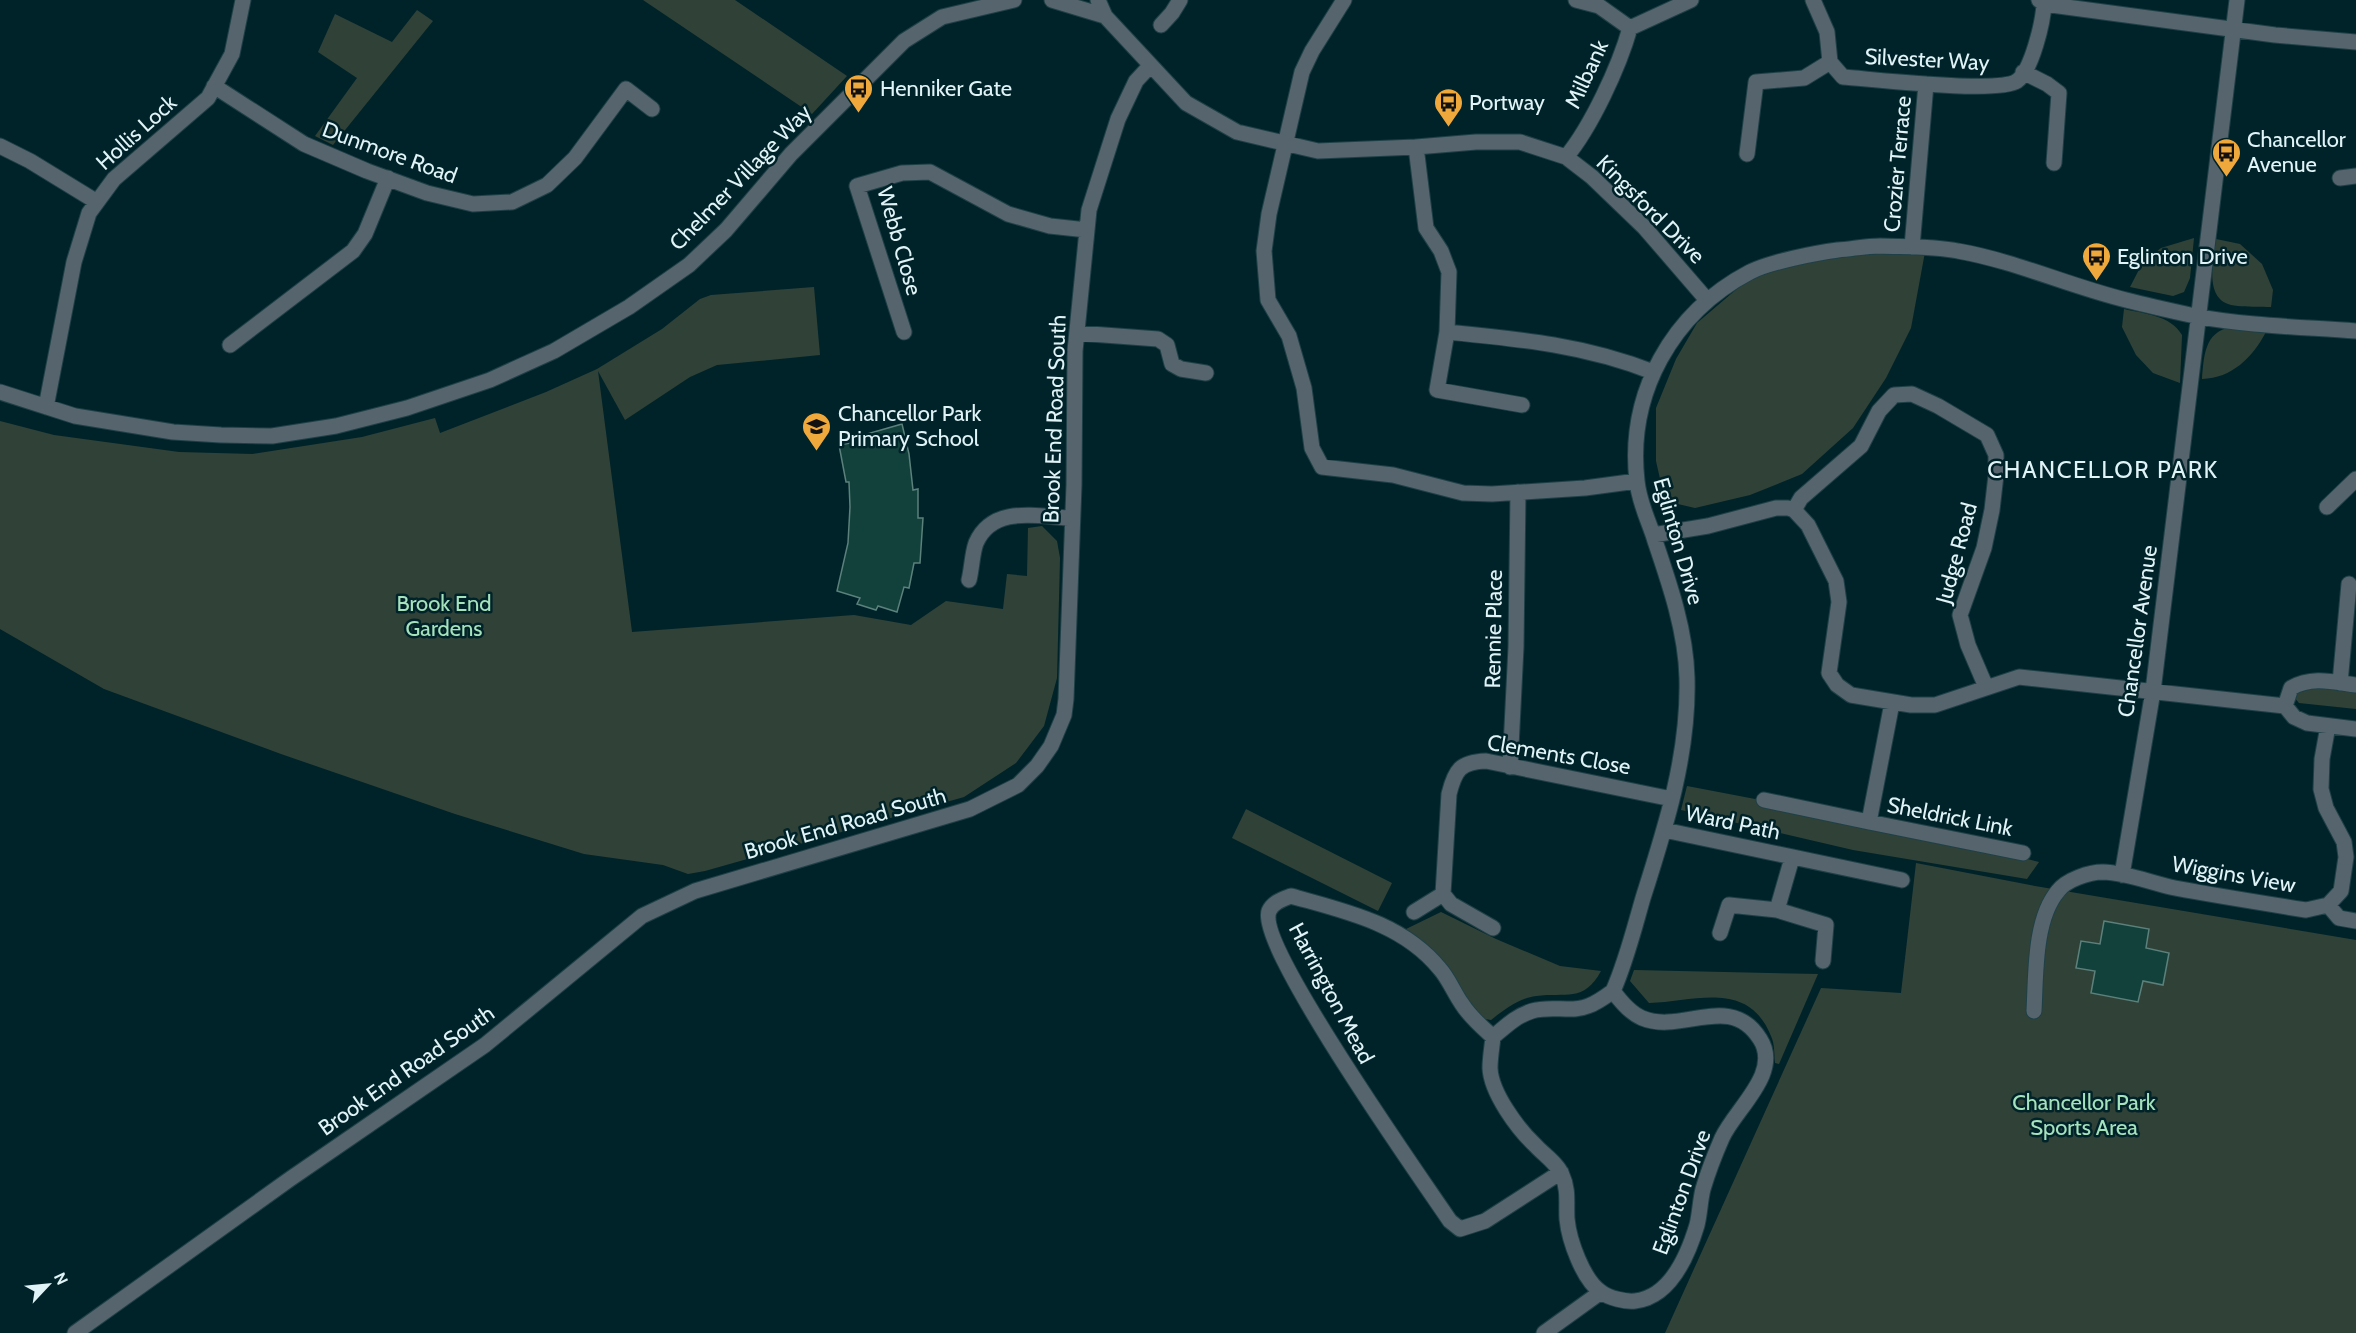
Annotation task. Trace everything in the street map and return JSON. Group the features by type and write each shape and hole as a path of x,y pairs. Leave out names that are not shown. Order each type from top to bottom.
{"street":[{"name":"Hollis Lock","path":"46,407 74,262 89,213 114,179 208,98 232,54 243,0"},
{"name":"Chelmer Village Way","path":"942,17 953,0"},
{"name":"Chelmer Village Way","path":"0,393 75,416 173,432 272,436 336,426 407,408 490,380 564,345 629,307 689,265 726,230 791,154 903,41 942,17 1014,0"},
{"path":"1052,0 1105,16"},
{"name":"Kingsford Drive","path":"1098,0 1105,16 1186,103 1237,132 1318,151 1476,142 1520,142 1566,157 1592,177 1644,227 1707,300"},
{"path":"1161,25 1180,0"},
{"path":"1344,0 1312,51 1302,72 1269,214 1264,251 1268,300 1289,336 1304,388 1312,448 1322,467 1393,475 1463,493 1492,494 1585,488 1637,481"},
{"name":"Milbank","path":"1566,157 1581,140 1624,50 1630,28 1599,6 1576,0"},
{"path":"1747,154 1756,82 1804,78 1830,62 1827,32 1814,0"},
{"name":"Chancellor Avenue","path":"2122,875 2153,691 2237,0"},
{"path":"1630,28 1686,1"},
{"path":"2054,163 2059,93 2023,72 2031,58 2043,22 2042,2 2275,35 2356,42"},
{"name":"Silvester Way","path":"1830,62 1843,77 1926,84 2003,86 2018,81 2023,72"},
{"name":"Brook End Road South","path":"75,1333 281,1186 486,1045 642,916 695,891 962,812 1018,785 1037,766 1051,746 1064,716 1068,663 1077,333 1089,210 1118,119 1136,81 1150,66"},
{"name":"Crozier Terrace","path":"1912,247 1926,84"},
{"name":"Dunmore Road","path":"214,86 304,144 427,193 473,204 512,202 546,185 575,158 626,89 652,109"},
{"path":"0,146 30,161 97,202"},
{"path":"1416,147 1426,228 1441,252 1449,272 1447,332 1437,390 1522,405"},
{"name":"Webb Close","path":"904,332 857,186 902,173 930,172 1008,214 1050,226 1087,230"},
{"path":"2340,178 2356,176"},
{"path":"230,345 353,251 365,234 388,178"},
{"name":"Eglinton Drive","path":"1601,1292 1628,1302 1647,1300 1659,1292 1673,1277 1687,1252 1697,1224 1703,1189 1723,1137 1756,1087 1764,1069 1766,1053 1760,1039 1748,1024 1731,1017 1714,1015 1658,1022 1633,1014 1613,992 1665,830 1679,772 1686,722 1687,676 1680,629 1667,575 1641,503 1636,453 1639,414 1653,372 1679,329 1707,300 1752,271 1817,253 1875,246 1954,250 1994,259 2122,299 2198,316 2356,331"},
{"path":"1447,332 1590,351 1653,372"},
{"path":"1077,333 1158,339 1167,345 1172,364 1181,369 1206,373"},
{"name":"Judge Road","path":"1794,510 1801,498 1861,446 1879,411 1894,394 1912,394 1938,406 1987,435 1996,455 1992,510 1984,548 1960,615 1968,645 1986,687"},
{"path":"2327,507 2356,479"},
{"name":"Rennie Place","path":"1510,767 1516,646 1518,492"},
{"path":"1653,535 1708,526 1776,508 1794,510 1808,525 1836,581 1839,602 1830,673 1837,685 1851,695 1892,703 1935,705 2019,677 2285,706 2294,717 2307,723 2356,729"},
{"path":"969,580 976,543 990,523 1009,515 1072,518"},
{"path":"2340,683 2349,584"},
{"path":"2285,706 2291,688 2303,681 2318,680 2356,685"},
{"name":"Sheldrick Link","path":"1869,822 1892,703"},
{"path":"2328,726 2322,759 2321,789 2326,808 2344,842 2346,857 2341,891 2328,906 2339,918 2356,921"},
{"name":"Clements Close","path":"1443,894 1449,794 1453,778 1459,768 1472,762 1486,761 1672,798"},
{"name":"Sheldrick Link","path":"1764,800 2023,853"},
{"name":"Ward Path","path":"1665,830 1902,880"},
{"name":"Ward Path","path":"1777,910 1792,858"},
{"name":"Wiggins View","path":"2034,1011 2042,922 2048,905 2059,889 2082,876 2102,872 2122,875 2173,887 2306,910 2328,906"},
{"path":"1414,912 1443,894 1451,904 1493,928"},
{"name":"Harrington Mead","path":"1493,1037 1462,1004 1441,969 1411,941 1369,918 1291,896 1278,901 1269,911 1269,922 1289,969 1340,1059 1450,1221 1460,1228 1478,1224 1561,1172"},
{"path":"1720,933 1729,905 1777,910 1826,926 1823,961"},
{"path":"1544,1333 1601,1292 1589,1280 1576,1255 1567,1221 1568,1190 1561,1172 1529,1140 1495,1089 1490,1070 1493,1037 1515,1018 1533,1010 1587,1007 1613,992"}],"green space":[{"path":"643,0 735,0 847,76 812,114"},
{"path":"417,10 433,21 333,145 315,136 357,78 318,52 335,14 392,42"},
{"path":"2194,238 2190,278 2184,292 2173,296 2130,287 2143,262 2161,248"},
{"path":"2216,239 2240,244 2262,264 2273,290 2271,307 2228,304 2216,293 2212,275"},
{"path":"1925,252 1911,328 1886,378 1853,428 1802,474 1750,495 1695,508 1665,501 1656,461 1656,408 1676,359 1697,323 1745,282 1785,264 1838,254"},
{"name":"Brook End Gardens","path":"814,287 820,355 717,365 690,377 625,420 598,371 632,632 854,615 911,625 946,601 1003,609 1007,574 1027,576 1028,528 1042,526 1057,541 1060,558 1057,678 1044,726 1016,763 964,797 688,874 663,865 584,854 455,814 281,754 104,689 0,629 0,421 54,435 179,452 252,454 362,437 435,418 440,433 546,392 597,369 662,329 700,299 711,295"},
{"path":"2124,309 2164,319 2177,328 2182,335 2180,383 2153,373 2136,355 2122,327"},
{"path":"2231,327 2266,332 2248,358 2232,371 2213,378 2202,379 2205,354 2210,340 2215,334"},
{"path":"2296,681 2356,683 2356,709 2299,703 2293,696"},
{"path":"1687,786 1923,831 2039,862 2027,879 1853,850 1681,810"},
{"path":"1246,809 1392,883 1378,911 1232,838"},
{"name":"Chancellor Park Sports Area","path":"1916,863 2035,886 2356,940 2356,1333 1665,1333 1821,988 1901,993"},
{"path":"1441,912 1496,939 1560,966 1601,971 1595,981 1581,992 1530,997 1512,1005 1491,1020 1480,1018 1404,930"},
{"path":"1634,970 1818,974 1779,1064 1775,1063 1771,1036 1761,1018 1749,1007 1734,1000 1718,998 1649,1003 1630,981"}],"building":[{"path":"902,424 909,454 913,490 918,489 918,518 923,518 920,563 914,563 909,588 904,587 897,612 878,606 876,610 857,604 860,598 837,591 848,543 850,507 849,482 846,482 839,445 862,441 860,436"},
{"path":"2104,921 2149,929 2146,948 2169,953 2163,985 2143,981 2138,1002 2091,993 2095,971 2076,968 2081,941 2100,944"}],"place":[{"name":"Henniker Gate","path":"859,114"},
{"name":"Portway","path":"1448,128"},
{"name":"Chancellor Avenue","path":"2226,178"},
{"name":"Eglinton Drive","path":"2096,282"},
{"name":"Chancellor Park Primary School","path":"817,452"}],"district":[{"name":"CHANCELLOR PARK","path":"2103,470"}]}
